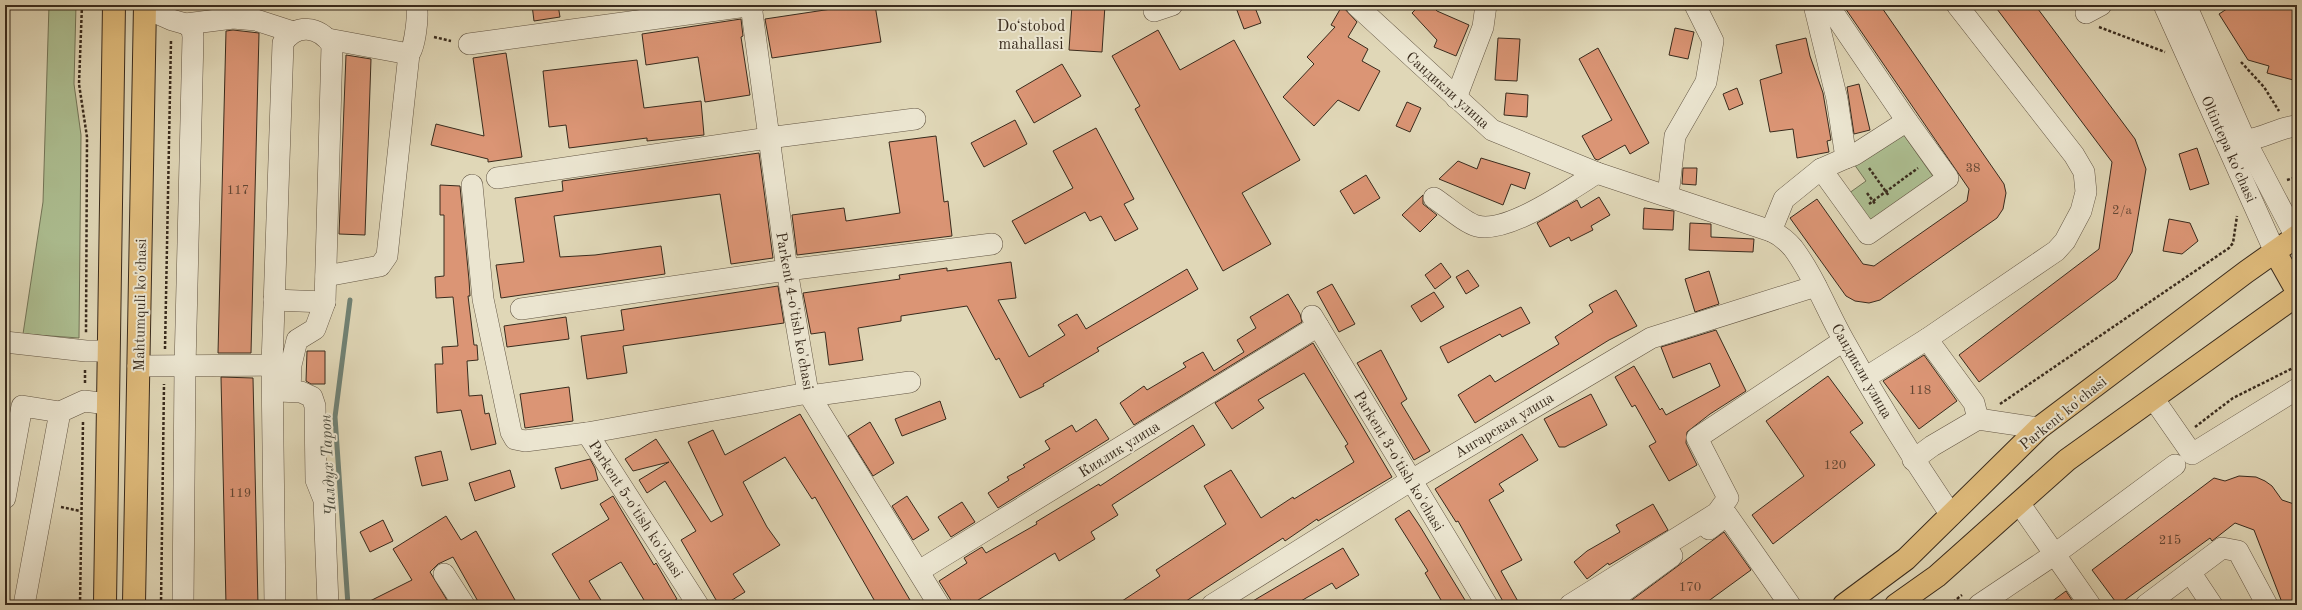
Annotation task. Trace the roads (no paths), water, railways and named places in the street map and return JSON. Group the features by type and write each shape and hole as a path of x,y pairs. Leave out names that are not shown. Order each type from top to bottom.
{"main road":[{"name":"Mahtumquli ko'chasi","path":"105,604 114,5"},
{"name":"Mahtumquli ko'chasi","path":"134,604 145,30 164,13"},
{"name":"Parkent ko'chasi","path":"1844,605 1906,559 2039,428 2297,237"},
{"name":"Oltintepa ko'chasi","path":"2275,252 2297,291"},
{"path":"1896,605 1937,576 2067,460 2297,295"}],"street":[{"path":"326,276 380,266 387,256 409,54 413,50 416,5"},
{"name":"Parkent 4-o'tish ko'chasi","path":"751,5 787,270 809,395 939,605"},
{"path":"469,44 754,5"},
{"name":"Сандикли улица","path":"1356,5 1492,130 1597,172 1772,231 1783,238 1793,249 1816,286 1843,341 1913,460 1950,515"},
{"path":"1456,98 1483,27 1486,5"},
{"path":"1668,196 1675,136 1706,82 1712,48 1713,41 1696,5"},
{"path":"1814,5 1852,155"},
{"path":"1821,170 1868,234 1948,178 1907,121 1828,5"},
{"path":"1865,378 1927,339 2056,251 2073,229 2081,211 2086,192 2084,172 2074,155 1957,5"},
{"name":"Oltintepa ko'chasi","path":"2164,5 2275,252"},
{"name":"Oltintepa ko'chasi","path":"2186,5 2244,140 2297,237"},
{"path":"164,13 256,20 293,32 309,29 316,30 328,39 332,45 325,302 315,329 297,340 282,365"},
{"path":"164,13 192,28 185,367 183,605"},
{"path":"275,605 282,365 274,300 283,43 293,32"},
{"path":"328,39 409,54"},
{"path":"497,178 768,138 915,119"},
{"path":"1772,231 1784,199 1821,170 1852,155 1907,121"},
{"path":"2244,140 2258,139 2283,127 2293,126"},
{"path":"1434,198 1475,226 1496,226 1545,206 1597,172"},
{"path":"472,185 483,299 512,436 515,439 524,441 588,433 809,395 910,382"},
{"path":"521,309 787,270 992,244"},
{"name":"Ангарская улица","path":"1212,605 1410,481 1650,338 1816,286"},
{"path":"274,300 325,302"},
{"name":"Parkent 3-o'tish ko'chasi","path":"1315,321 1410,481 1487,605"},
{"name":"Киялик улица","path":"919,571 1315,321"},
{"path":"1927,339 1974,402 1978,419"},
{"path":"1570,605 1717,513 1728,498 1697,438 1843,341"},
{"path":"5,342 86,351 108,351"},
{"path":"138,366 185,367 282,365"},
{"path":"281,391 301,392 312,397 315,406 316,480 324,500 328,605"},
{"path":"2153,398 2192,454 2295,397"},
{"path":"5,498 22,406 60,412 84,401 108,404"},
{"path":"24,605 60,412"},
{"path":"1913,460 1932,446 1978,419 2039,428"},
{"name":"Parkent 5-o'tish ko'chasi","path":"588,433 698,605"},
{"path":"1979,605 2055,554 2175,465"},
{"path":"2019,503 2090,605"},
{"path":"1605,605 1727,516 1790,605"},
{"path":"2146,605 2222,548 2238,551 2267,605"},
{"path":"2190,572 2212,605"},
{"path":"444,574 464,605"}],"waterway":[{"name":"Чалдух Тарон","path":"348,605 335,417 350,300"}],"district":[{"name":"Doʻstobod mahallasi","path":"1031,34"}]}
